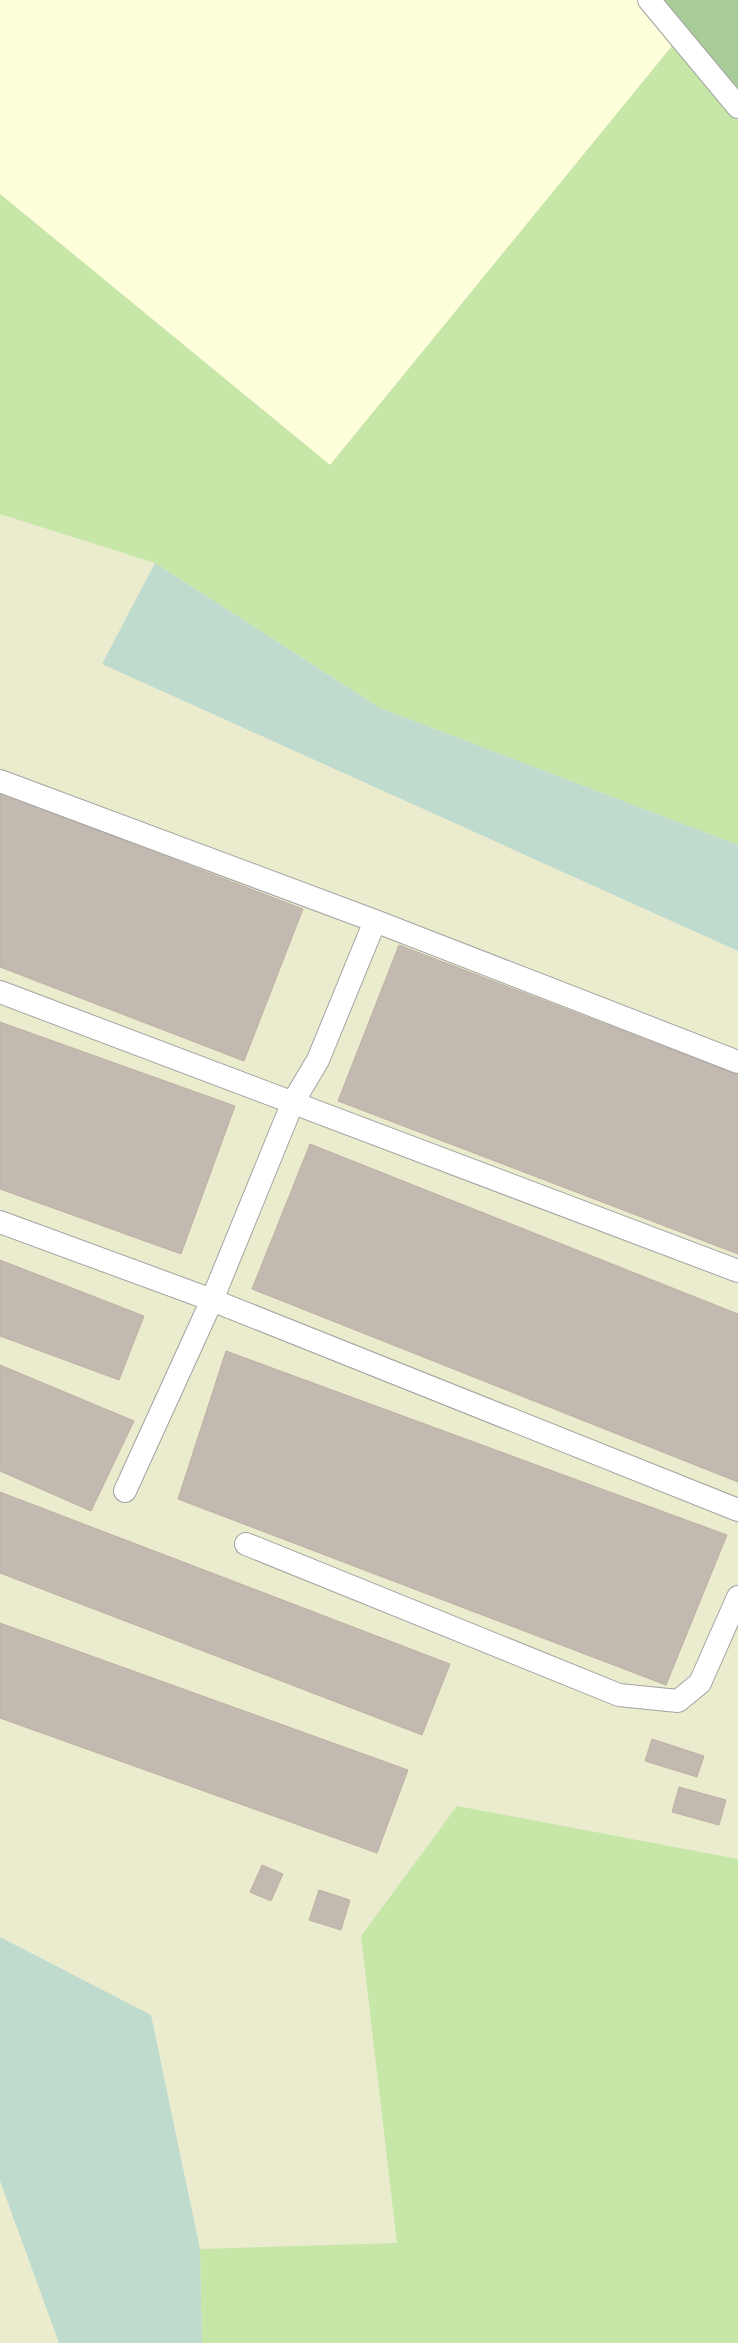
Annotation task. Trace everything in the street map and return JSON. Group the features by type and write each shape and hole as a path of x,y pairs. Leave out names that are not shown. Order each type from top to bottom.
{"street":[{"path":"649,0 738,107"},
{"path":"0,781 375,921 738,1062"},
{"path":"125,1491 212,1300 293,1102 318,1060 375,921"},
{"path":"0,992 738,1270"},
{"path":"0,1222 212,1300 738,1510"},
{"path":"246,1544 619,1695 678,1701 700,1683 738,1597"}],"shaded area":[{"path":"0,0 647,0 681,35 330,465 0,194"},
{"path":"0,514 155,563 102,664 738,951 738,1859 457,1806 361,1936 398,2243 200,2249 151,2015 0,1937"},
{"path":"155,563 380,708 738,845 738,951 102,664"},
{"path":"0,1937 151,2015 200,2249 202,2343 59,2343 0,2181"},
{"path":"0,2181 59,2339 59,2343 0,2343"}],"green space":[{"path":"647,0 738,0 738,107"},
{"path":"681,35 738,107 738,845 380,708 155,563 0,514 0,194 330,465"},
{"path":"457,1806 738,1859 738,2343 202,2343 200,2249 397,2243 361,1936"}],"building":[{"path":"0,793 303,909 244,1061 0,967"},
{"path":"399,945 738,1075 738,1254 338,1101"},
{"path":"0,1022 235,1106 181,1254 0,1189"},
{"path":"310,1144 738,1314 738,1482 252,1289"},
{"path":"0,1260 144,1316 119,1380 0,1336"},
{"path":"226,1351 727,1535 666,1685 178,1499"},
{"path":"0,1365 134,1421 91,1511 0,1471"},
{"path":"0,1492 450,1664 422,1735 0,1573"},
{"path":"0,1623 408,1770 377,1853 0,1718"},
{"path":"652,1739 704,1756 697,1777 645,1761"},
{"path":"679,1787 726,1800 719,1825 672,1812"},
{"path":"262,1865 283,1874 271,1901 250,1892"},
{"path":"319,1890 350,1900 341,1930 309,1920"}]}
